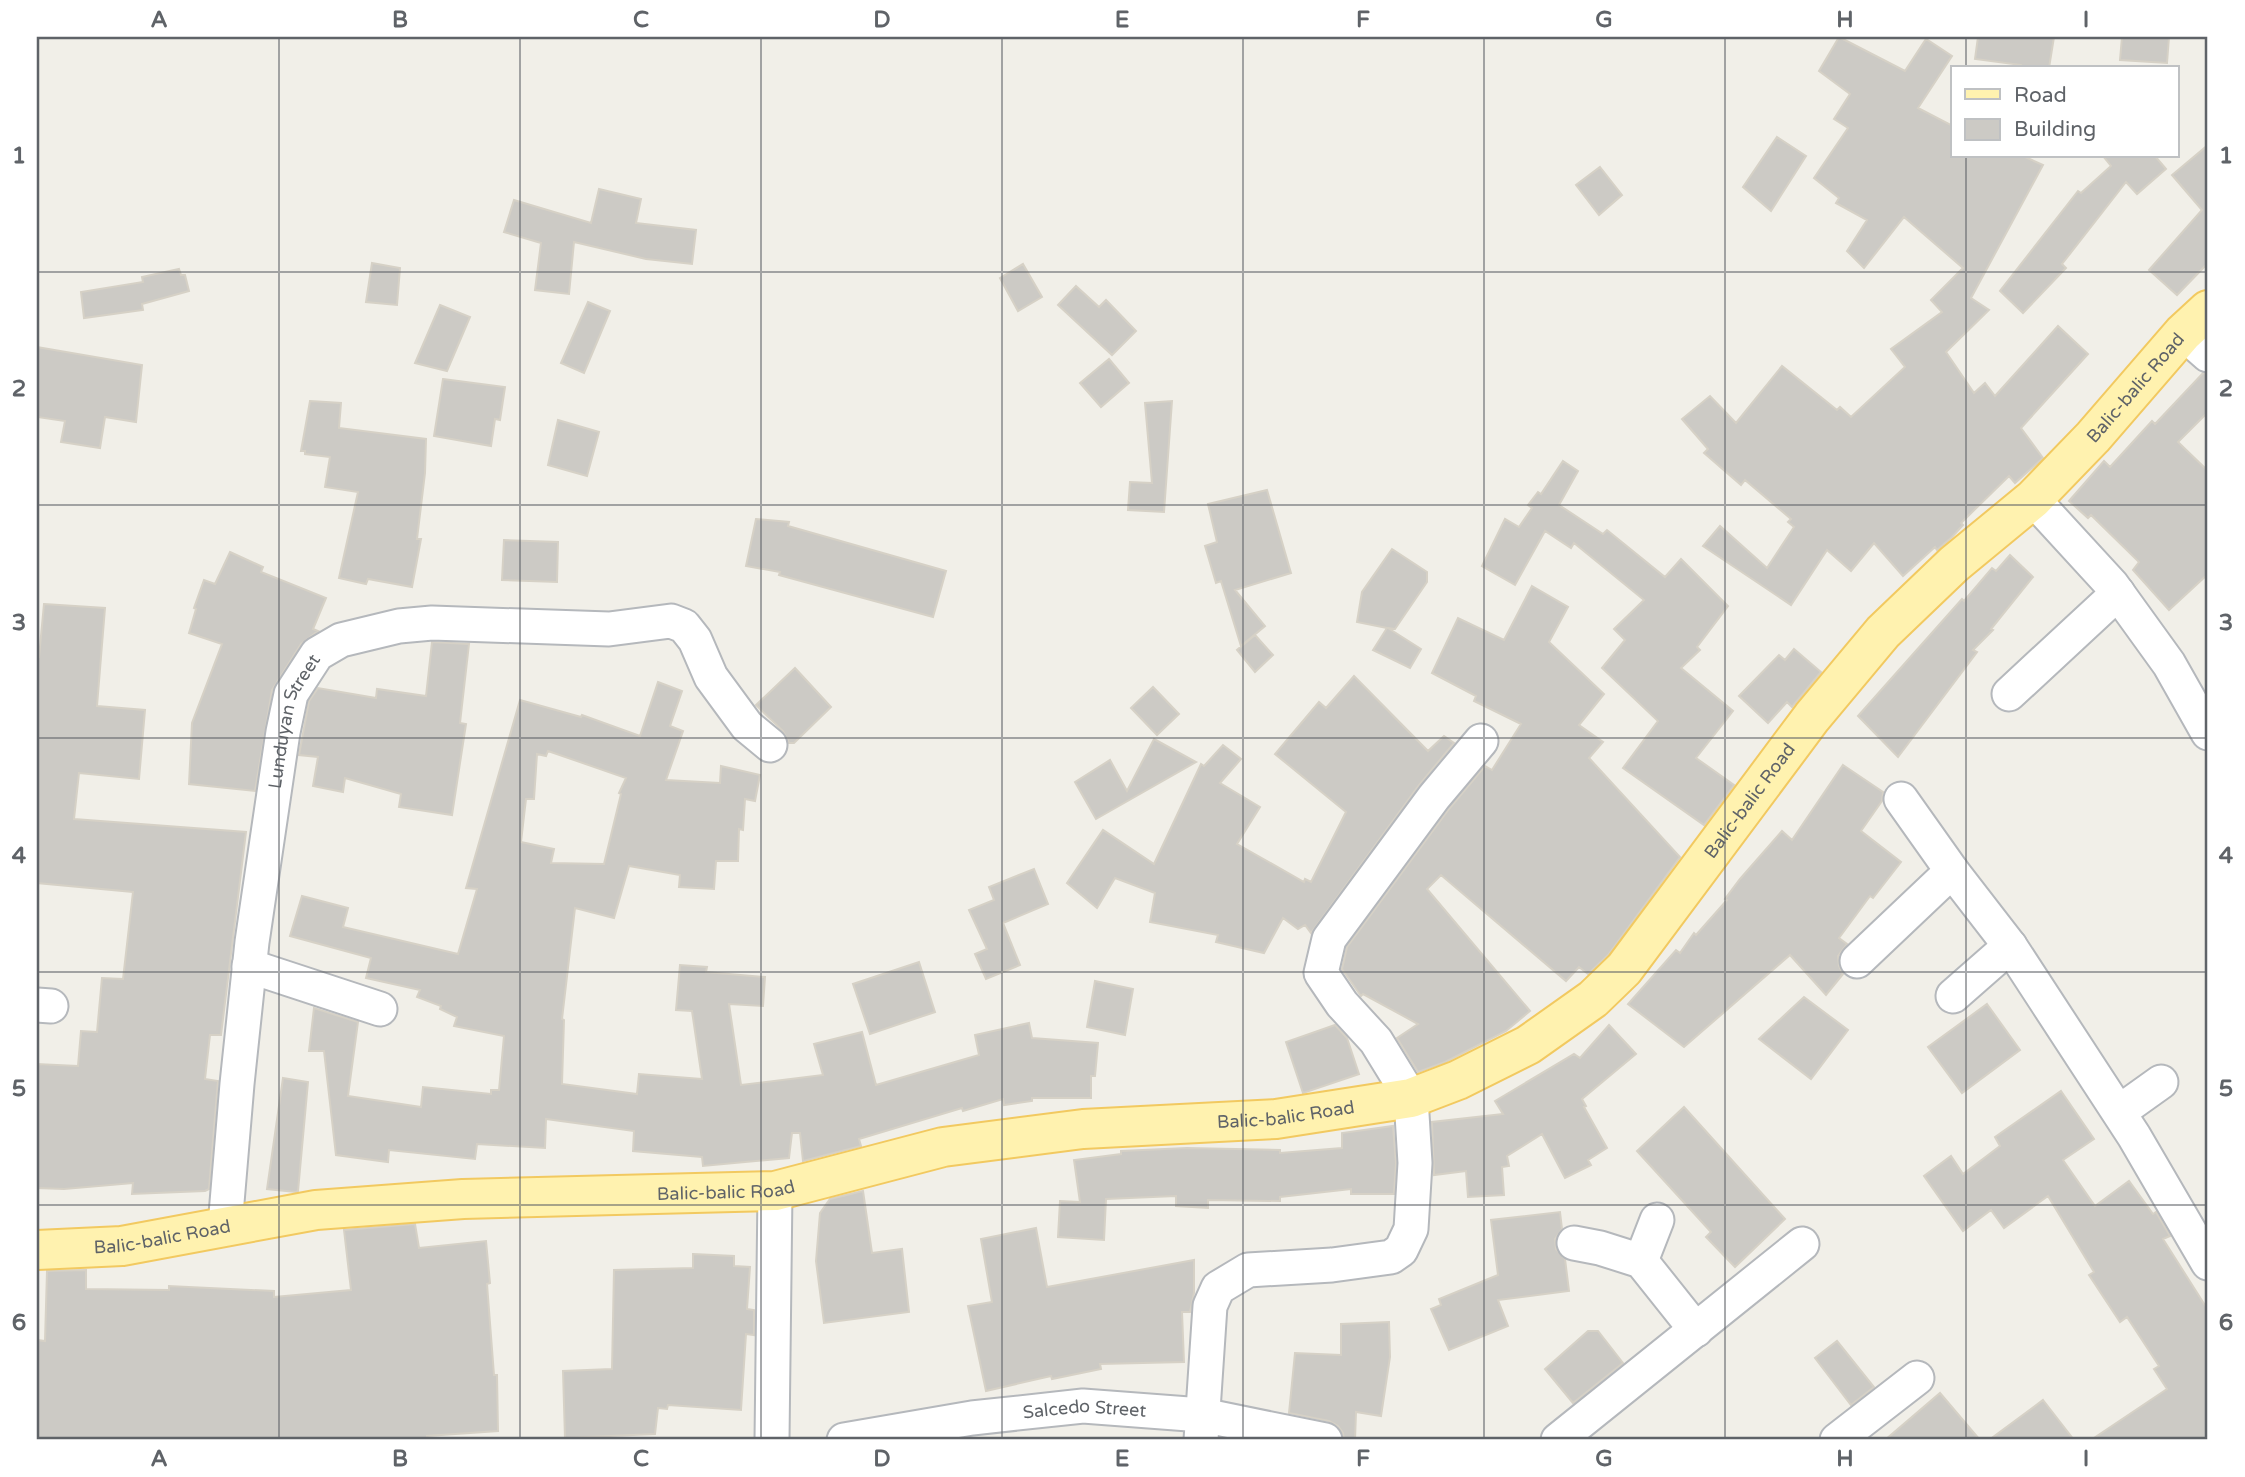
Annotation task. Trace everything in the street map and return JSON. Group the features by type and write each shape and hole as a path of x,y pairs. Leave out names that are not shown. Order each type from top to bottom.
{"main road":[{"name":"Balic-balic Road","path":"37,1250 122,1246 316,1210 463,1199 775,1191 943,1147 1083,1129 1276,1119 1412,1098 1458,1080 1528,1045 1601,992 1624,969 1812,717 1883,632 1954,564 2033,499 2200,333"}],"street":[{"path":"2033,499 2118,593 2169,664 2208,733"},
{"path":"2009,694 2118,593"},
{"name":"Lunduyan Street","path":"225,1226 249,967 281,743 292,694 317,654 341,640 399,626 432,623 609,629 671,621 684,626 695,640 712,677 747,726 770,745"},
{"path":"1201,1427 1210,1306 1218,1288 1248,1270 1332,1265 1391,1257 1401,1250 1411,1229 1415,1163 1412,1098 1376,1041 1342,1004 1321,973 1329,939 1434,797 1481,741"},
{"path":"1901,799 2010,946 2119,1112 2208,1262"},
{"path":"1857,961 1952,871"},
{"path":"1953,996 2010,946"},
{"path":"249,967 380,1009"},
{"path":"2119,1112 2161,1082"},
{"path":"772,1440 775,1191"},
{"path":"1641,1261 1657,1220"},
{"path":"1574,1243 1641,1261 1696,1330"},
{"path":"1558,1440 1802,1244"},
{"path":"1837,1440 1917,1378"},
{"name":"Salcedo Street","path":"844,1440 971,1429 1083,1406 1201,1427 1325,1440"}],"building":[{"path":"1839,37 1905,71 1926,39 1952,56 1918,108 1951,125 1951,158 2027,158 2043,165 1971,298 1989,310 1946,352 1974,393 1985,383 1995,396 2058,326 2088,354 2021,428 2043,458 2015,483 2009,476 1937,550 1935,547 1903,576 1874,543 1851,571 1827,550 1791,605 1703,546 1720,526 1767,568 1794,527 1788,522 1791,519 1745,480 1741,485 1704,453 1708,449 1682,419 1710,396 1736,423 1782,366 1837,410 1840,407 1851,417 1905,367 1891,349 1942,312 1931,300 1963,268 1904,217 1864,268 1847,251 1867,220 1836,203 1839,198 1814,178 1848,128 1834,119 1850,94 1819,71"},
{"path":"1978,37 2054,37 2049,66 2021,66 1975,59"},
{"path":"2122,37 2169,37 2167,63 2120,60"},
{"path":"1777,137 1806,156 1771,211 1743,187"},
{"path":"2208,145 2208,263 2177,295 2149,270 2202,210 2172,175"},
{"path":"2105,158 2157,158 2166,169 2137,194 2126,182 2062,264 2066,268 2023,313 2000,291 2078,191 2081,193 2111,166"},
{"path":"1600,167 1622,195 1599,215 1576,185"},
{"path":"599,189 641,199 636,223 696,230 692,264 646,259 574,242 569,294 535,290 541,243 504,232 514,200 591,223"},
{"path":"372,263 400,268 397,305 366,302"},
{"path":"1023,264 1042,297 1018,311 1000,278"},
{"path":"179,269 181,275 185,275 189,291 142,304 143,310 84,318 81,292 143,282 142,277"},
{"path":"1076,286 1099,307 1106,300 1136,331 1112,355 1058,305"},
{"path":"588,302 610,311 584,373 561,363"},
{"path":"440,305 470,317 447,371 415,363"},
{"path":"37,347 142,365 136,422 105,417 100,448 61,442 65,421 37,417"},
{"path":"1109,359 1129,383 1101,407 1080,383"},
{"path":"2203,373 2208,374 2208,412 2178,442 2208,471 2208,574 2169,610 2133,570 2139,562 2091,515 2088,518 2069,501 2104,461 2110,467 2152,421 2155,424"},
{"path":"443,379 505,387 500,420 495,419 491,446 434,436"},
{"path":"310,401 341,403 339,428 426,439 417,539 421,539 412,587 368,579 366,584 339,578 358,492 325,487 330,457 305,454 305,451 301,451"},
{"path":"1172,401 1164,512 1128,510 1130,482 1152,483 1145,403"},
{"path":"558,420 599,432 587,476 548,465"},
{"path":"1563,461 1578,471 1559,505 1603,534 1607,530 1665,577 1681,559 1728,606 1697,647 1700,650 1681,668 1733,711 1696,758 1734,785 1704,825 1623,768 1658,721 1602,668 1625,640 1614,629 1644,600 1574,543 1571,548 1545,531 1515,585 1482,566 1505,519 1519,527 1532,508 1528,505 1538,492 1541,494"},
{"path":"1267,490 1291,573 1235,590 1265,626 1241,646 1221,581 1216,583 1205,546 1217,542 1208,504"},
{"path":"756,519 789,522 788,526 946,571 933,617 779,575 780,572 746,566"},
{"path":"504,540 558,542 557,582 502,580"},
{"path":"1392,549 1427,572 1427,582 1395,629 1388,628 1421,649 1410,668 1373,650 1387,628 1357,622 1362,592"},
{"path":"230,552 263,567 261,572 326,598 313,629 318,631 301,644 272,690 255,791 189,784 192,723 222,644 189,633 204,580 215,584"},
{"path":"2010,555 2033,577 1991,629 1993,630 1973,650 1977,652 1898,757 1858,716 1962,599 1964,601 1992,568 1996,571"},
{"path":"1532,586 1568,607 1549,642 1604,694 1579,725 1603,742 1589,758 1680,857 1608,955 1588,974 1579,967 1566,981 1441,875 1427,889 1530,1011 1506,1031 1445,1062 1418,1072 1397,1038 1418,1024 1363,994 1361,996 1342,969 1347,947 1449,809 1485,766 1492,770 1521,724 1474,701 1476,696 1432,673 1458,618 1504,640"},
{"path":"44,604 105,608 97,706 145,710 139,779 79,773 74,819 246,832 221,1035 210,1035 205,1079 218,1081 209,1189 205,1191 132,1194 133,1183 64,1189 37,1188 37,1064 78,1066 81,1031 97,1032 102,978 123,979 133,892 37,883 37,657"},
{"path":"1255,635 1273,655 1255,672 1237,650"},
{"path":"432,642 469,644 460,723 466,724 452,815 399,807 401,794 345,778 343,792 313,786 318,757 299,755 309,701 318,688 376,698 377,689 426,696"},
{"path":"1794,649 1821,672 1792,707 1787,702 1768,723 1739,696 1779,655 1785,660"},
{"path":"795,668 831,707 794,743 789,743 783,731 756,705"},
{"path":"1354,676 1428,751 1444,736 1454,743 1419,785 1311,933 1305,925 1298,929 1283,918 1264,953 1216,942 1218,935 1150,922 1155,893 1115,878 1097,908 1067,883 1103,830 1154,864 1201,764 1204,766 1223,745 1241,759 1220,783 1260,807 1237,844 1304,882 1305,879 1311,882 1346,812 1275,754 1319,702 1326,708"},
{"path":"658,682 682,691 670,726 683,731 666,780 720,783 721,766 760,775 755,801 745,799 743,830 739,829 738,861 716,861 714,889 679,887 680,875 629,866 614,918 575,908 562,1019 562,1084 637,1094 639,1074 702,1079 692,1011 676,1010 680,965 707,967 706,972 765,977 763,1006 729,1004 741,1085 823,1075 814,1044 862,1032 876,1085 979,1055 975,1035 1029,1023 1032,1038 1098,1043 1095,1076 1091,1076 1091,1098 1032,1098 1032,1101 1004,1105 1003,1099 963,1111 962,1108 859,1139 861,1146 803,1161 800,1133 792,1133 789,1158 703,1166 702,1157 633,1151 634,1131 546,1119 545,1148 477,1144 475,1159 389,1150 388,1162 336,1155 324,1051 309,1051 314,1008 358,1022 348,1096 421,1107 423,1087 491,1094 491,1090 499,1090 504,1036 454,1026 457,1017 440,1009 441,1006 417,997 420,990 366,978 371,958 290,936 302,896 348,908 343,927 458,954 477,889 466,888 520,700 581,717 582,715 640,736","holes":["548,751 626,778 619,793 621,794 604,864 551,863 554,849 521,842 526,799 534,799 537,754 546,756"]},
{"path":"1153,687 1179,714 1157,735 1131,708"},
{"path":"1154,739 1196,762 1096,819 1075,782 1110,760 1127,791"},
{"path":"1843,765 1883,792 1882,801 1861,831 1901,862 1873,898 1870,896 1839,938 1847,944 1838,956 1843,974 1826,995 1790,955 1684,1047 1628,1004 1676,950 1680,953 1782,831 1792,840"},
{"path":"1034,869 1048,904 1003,923 1020,965 986,979 975,954 987,949 969,910 994,900 989,887"},
{"path":"919,962 935,1012 870,1034 853,984"},
{"path":"1095,981 1133,989 1125,1035 1087,1027"},
{"path":"1804,997 1848,1030 1811,1079 1759,1039"},
{"path":"1987,1004 2020,1050 1962,1093 1928,1047"},
{"path":"1335,1025 1347,1038 1359,1074 1303,1093 1286,1042"},
{"path":"1609,1025 1636,1054 1582,1099 1607,1148 1588,1160 1591,1165 1565,1178 1542,1134 1507,1156 1509,1166 1502,1167 1504,1195 1468,1197 1466,1171 1434,1175 1432,1122 1503,1114 1495,1101 1574,1054 1580,1058"},
{"path":"283,1078 308,1082 296,1192 267,1189"},
{"path":"2061,1091 2094,1139 2063,1160 2095,1206 2129,1181 2153,1214 2156,1212 2170,1236 2163,1239 2208,1310 2208,1440 2091,1440 2167,1389 2154,1369 2159,1366 2127,1317 2120,1322 2089,1275 2094,1272 2048,1196 2004,1228 1991,1210 1963,1231 1924,1176 1951,1156 1963,1174 2000,1146 1995,1137"},
{"path":"1684,1107 1785,1219 1735,1267 1706,1237 1711,1232 1637,1151"},
{"path":"1393,1126 1396,1163 1394,1194 1351,1194 1351,1189 1280,1197 1280,1201 1208,1200 1208,1208 1176,1206 1176,1196 1106,1199 1104,1240 1058,1237 1060,1201 1080,1202 1074,1160 1121,1154 1121,1151 1187,1148 1280,1150 1280,1153 1342,1148 1342,1133"},
{"path":"863,1191 872,1253 902,1249 909,1312 824,1323 816,1261 820,1213 830,1199"},
{"path":"1560,1212 1562,1229 1555,1239 1556,1249 1565,1259 1569,1291 1498,1300 1508,1326 1449,1350 1431,1309 1441,1305 1439,1299 1498,1275 1491,1220"},
{"path":"415,1224 419,1248 486,1241 494,1375 497,1375 498,1431 427,1436 427,1440 37,1440 37,1340 45,1341 47,1271 86,1270 86,1289 169,1290 169,1286 274,1291 274,1297 351,1290 344,1230"},
{"path":"1036,1228 1047,1287 1194,1260 1194,1293 1190,1312 1182,1312 1184,1362 1100,1364 1101,1369 1052,1379 1051,1376 986,1391 968,1306 992,1302 981,1239"},
{"path":"693,1254 734,1256 734,1266 750,1267 747,1309 754,1310 754,1335 746,1334 741,1410 668,1405 667,1409 658,1408 655,1434 565,1438 563,1371 612,1369 614,1270 693,1268"},
{"path":"1389,1322 1390,1357 1381,1416 1356,1412 1355,1440 1344,1440 1338,1426 1329,1421 1289,1413 1295,1353 1341,1355 1341,1324"},
{"path":"1588,1331 1598,1331 1623,1363 1573,1403 1545,1369"},
{"path":"1837,1341 1874,1387 1851,1405 1815,1358"},
{"path":"1940,1393 1980,1440 1885,1440"},
{"path":"2043,1400 2074,1440 1989,1440"}]}
